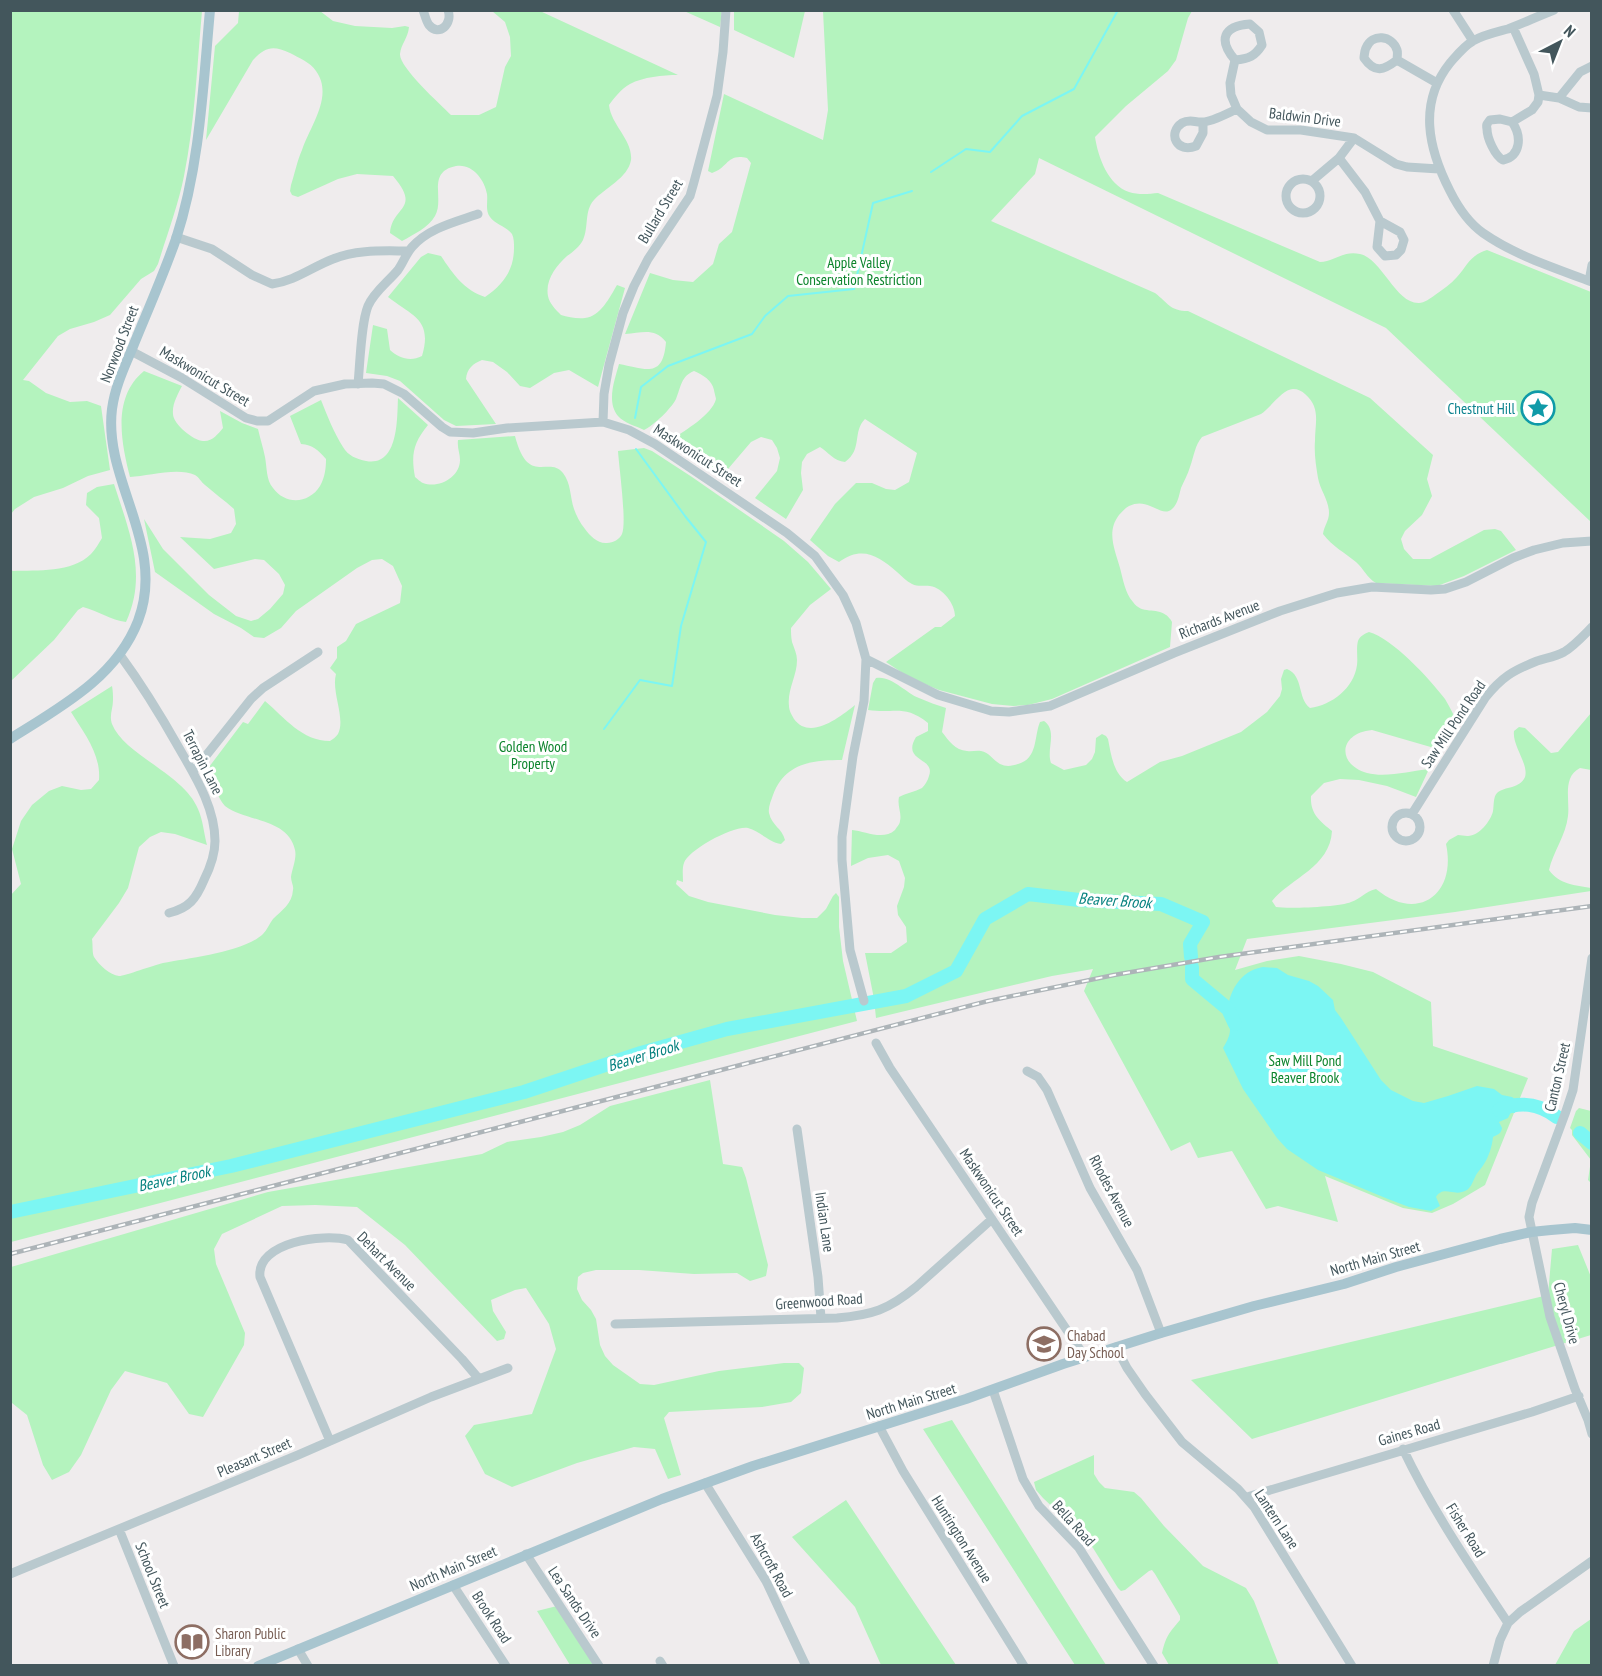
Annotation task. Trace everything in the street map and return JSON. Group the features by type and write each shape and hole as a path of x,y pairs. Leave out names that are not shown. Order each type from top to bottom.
{"main road":[{"name":"Norwood Street","path":"10,739 91,684 120,655 138,621 143,606 146,587 145,566 116,455 112,430 114,400 117,386 176,237 187,197 198,140 210,10"},
{"name":"North Main Street","path":"258,1665 705,1483 993,1390 1042,1371 1254,1306 1344,1284 1422,1260 1531,1232 1575,1228 1592,1230"}],"street":[{"path":"423,10 428,24 438,29 444,28 449,22 448,10"},
{"name":"Bullard Street","path":"603,422 604,394 609,365 623,313 648,260 690,196 718,91 726,10"},
{"path":"1453,10 1473,41"},
{"path":"1554,10 1473,41 1458,54 1437,83 1430,102 1429,124 1439,170 1464,214 1482,233 1504,246 1590,281 1592,265"},
{"path":"1250,24 1259,32 1262,45 1256,54 1235,60 1227,50 1224,41 1228,31 1237,25 1250,24"},
{"path":"1512,122 1532,110 1538,102 1539,95 1534,74 1513,27"},
{"path":"1203,123 1237,109 1231,95 1230,83 1235,60"},
{"path":"1397,60 1437,83"},
{"path":"1559,98 1580,72 1592,66"},
{"path":"1539,95 1559,98 1579,107 1592,108"},
{"name":"Baldwin Drive","path":"1237,109 1251,122 1267,130 1301,130 1354,138 1396,164 1439,170"},
{"path":"1495,119 1512,122 1515,125 1518,150 1511,159 1503,160 1497,157 1486,126 1490,120 1495,119"},
{"name":"Baldwin Drive","path":"1313,180 1339,158 1354,138"},
{"path":"1339,158 1365,192 1380,221"},
{"path":"358,384 368,307 372,299 399,269 414,245 432,231 478,214"},
{"path":"176,237 209,248 252,275 272,284 298,277 342,256 384,250 409,251"},
{"name":"Maskwonicut Street","path":"131,351 182,378 246,418 257,421 268,421 276,417 314,391 345,384 384,384 393,387 414,401 450,432 473,433 507,428 603,422 629,430 655,444 787,533 815,556 843,595 856,623 866,659 864,701 853,756 842,837 850,950 864,1001"},
{"name":"Richards Avenue","path":"866,659 938,695 991,711 1009,712 1050,706 1280,611 1337,593 1372,587 1445,589 1466,582 1534,550 1563,543 1592,541"},
{"name":"Saw Mill Pond Road","path":"1413,814 1485,698 1495,686 1505,676 1516,670 1566,651 1592,627"},
{"path":"193,772 251,699 263,688 318,652"},
{"name":"Terrapin Lane","path":"120,655 161,716 193,772 212,818 215,841 208,872 193,900 187,906 169,913"},
{"name":"Canton Street","path":"1531,1232 1529,1217 1532,1203 1573,1090 1592,958"},
{"name":"Maskwonicut Street","path":"876,1043 890,1068 1085,1357"},
{"name":"Rhodes Avenue","path":"1027,1071 1038,1077 1047,1090 1090,1188 1137,1270 1161,1333"},
{"name":"Indian Lane","path":"797,1129 818,1277 821,1318"},
{"name":"Greenwood Road","path":"615,1324 866,1315 890,1306 916,1287 992,1219"},
{"name":"Cheryl Drive","path":"1531,1232 1550,1317 1592,1434"},
{"name":"Dehart Avenue","path":"330,1441 260,1277 264,1261 276,1250 310,1239 337,1237 348,1240 479,1379"},
{"name":"Lantern Lane","path":"1116,1347 1145,1394 1182,1442 1247,1497 1352,1665"},
{"name":"Pleasant Street","path":"10,1574 431,1397 508,1368"},
{"name":"Bella Road","path":"993,1390 1023,1479 1030,1493 1047,1516 1079,1548 1154,1665"},
{"name":"Gaines Road","path":"1247,1497 1579,1396"},
{"name":"Huntington Avenue","path":"879,1426 903,1471 1024,1665"},
{"name":"Fisher Road","path":"1403,1449 1416,1477 1462,1554 1508,1623"},
{"name":"Ashcroft Road","path":"705,1483 762,1573 806,1665"},
{"name":"School Street","path":"119,1529 174,1665"},
{"name":"Lea Sands Drive","path":"526,1554 599,1665"},
{"path":"1493,1665 1500,1640 1508,1623 1520,1612 1592,1562"},
{"name":"Brook Road","path":"453,1585 506,1665"},
{"path":"298,1649 308,1665"}],"green space":[{"path":"11,10 202,11 188,156 179,198 158,264 154,271 141,279 110,315 70,329 58,336 23,380 29,381 46,393 70,402 87,401 101,406 110,470 34,497 11,514"},
{"path":"239,11 320,11 333,21 355,26 409,27 400,54 401,60 421,85 451,115 479,115 496,107 505,67 511,56 510,37 505,22 492,11 540,11 678,75 653,77 635,82 621,91 609,105 629,146 631,160 629,166 621,177 591,204 583,240 559,264 548,284 549,299 557,311 561,315 579,318 590,317 600,310 617,285 625,288 598,387 569,370 554,373 530,388 520,386 507,372 493,362 482,360 471,367 466,379 496,424 456,426 444,420 400,381 387,376 366,373 373,325 387,329 390,350 397,355 409,359 422,356 425,334 422,326 412,314 388,297 421,257 428,253 441,256 465,286 485,297 502,282 510,270 513,236 488,214 487,194 481,178 472,170 462,166 447,169 441,174 438,187 438,209 435,216 425,227 402,241 390,233 395,217 405,202 405,195 393,176 357,174 338,179 298,197 292,195 290,191 297,163 319,111 323,91 314,68 284,50 274,48 265,50 253,60 206,140 215,46 238,23"},
{"path":"684,11 722,11 720,27"},
{"path":"734,11 805,11 794,58 734,30"},
{"name":"Apple Valley Conservation Restriction","path":"823,11 1192,11 1176,60 1168,71 1126,106 1095,137 1105,169 1110,177 1129,192 1158,193 1320,262 1354,253 1360,254 1375,264 1403,296 1419,303 1432,298 1455,280 1472,258 1487,250 1591,292 1591,522 1386,328 1039,158 1035,174 991,221 1155,293 1173,308 1188,311 1370,398 1433,455 1427,479 1432,496 1422,515 1405,531 1401,539 1404,549 1413,559 1430,559 1484,530 1495,529 1501,531 1516,550 1464,576 1437,586 1373,581 1356,562 1334,546 1323,534 1329,513 1316,464 1315,410 1305,394 1293,389 1281,395 1261,414 1202,437 1196,447 1177,502 1172,509 1163,511 1148,505 1136,504 1126,508 1115,521 1113,541 1128,594 1137,606 1167,615 1172,622 1170,647 1052,699 1028,705 992,704 939,690 910,678 886,662 935,627 941,627 955,616 947,597 935,587 910,583 877,557 863,553 855,554 839,562 828,556 810,540 835,504 856,483 872,483 895,490 909,482 917,453 865,419 859,429 854,452 845,462 834,458 820,447 807,454 802,462 803,490 786,519 755,498 777,471 780,458 772,440 761,437 751,442 722,476 671,443 673,439 704,416 716,399 713,386 704,376 694,371 686,376 670,407 657,421 644,430 618,416 614,410 612,397 619,364 652,369 661,362 664,354 666,342 657,334 647,332 625,334 650,273 673,280 693,282 713,264 719,244 732,232 751,163 747,158 740,157 731,159 717,171 712,173 708,171 724,94 823,140 828,110"},
{"name":"Golden Wood Property","path":"144,371 182,386 173,407 174,418 180,427 195,438 206,441 219,433 223,428 220,411 258,429 269,481 278,494 290,500 303,499 315,492 323,479 326,459 315,448 301,444 290,416 321,400 347,453 366,461 377,461 385,456 394,439 398,398 428,425 416,444 413,456 415,477 422,483 442,483 453,476 460,460 458,440 515,436 526,461 539,467 557,468 563,473 581,524 594,539 609,543 620,538 623,528 618,451 644,448 692,477 784,541 808,562 831,589 810,605 791,628 797,660 789,694 789,708 794,719 808,728 825,725 855,705 842,760 820,761 801,766 792,770 778,784 769,811 772,821 784,836 785,840 781,844 748,828 733,830 702,845 687,858 683,865 683,882 677,880 676,884 689,896 708,902 802,918 817,918 836,893 839,897 839,927 843,961 857,1021 11,1242 10,896 21,884 12,849 21,821 32,805 49,791 62,786 81,790 91,789 99,780 99,770 94,753 71,712 112,686 112,724 129,745 180,785 191,797 200,813 207,845 175,834 161,832 150,837 139,847 128,888 92,939 96,960 108,972 119,976 163,963 230,950 263,934 291,899 295,850 291,840 275,826 225,806 216,790 211,789 205,777 206,771 243,722 248,724 265,701 302,733 320,740 330,741 335,737 340,728 340,720 335,689 336,674 330,668 337,658 337,647 346,641 356,624 400,603 402,586 393,566 382,559 372,560 296,611 281,628 264,638 254,637 214,614 155,572 144,519 163,549 209,595 236,616 251,621 258,619 283,594 285,585 279,574 264,560 255,559 214,569 180,537 210,539 231,533 236,524 234,509 196,476 172,472 130,477 122,435 123,407 134,382"},
{"path":"114,484 130,536 136,570 136,587 126,622 83,607 54,640 11,681 11,570 43,570 74,565 91,554 102,538 99,518 86,505 87,493 97,487"},
{"name":"Saw Mill Pond Beaver Brook","path":"1369,632 1388,642 1430,681 1445,699 1458,724 1441,750 1372,730 1361,732 1353,737 1345,749 1350,763 1357,769 1367,773 1390,774 1429,769 1416,797 1387,786 1359,780 1340,779 1324,783 1311,796 1311,802 1317,816 1332,831 1330,843 1317,863 1272,901 1276,907 1345,904 1376,889 1391,899 1406,903 1419,903 1430,898 1439,890 1445,877 1448,862 1446,844 1449,840 1458,835 1471,836 1480,831 1492,815 1497,793 1523,781 1525,766 1515,743 1514,731 1519,727 1525,728 1551,753 1558,752 1591,713 1591,770 1580,768 1571,777 1568,789 1567,823 1549,870 1558,879 1591,888 1591,891 1455,912 1247,939 1235,970 1267,961 1299,956 1373,972 1431,1002 1433,1046 1528,1078 1485,1185 1453,1204 1432,1213 1403,1208 1325,1176 1338,1222 1278,1206 1266,1209 1232,1151 1198,1158 1190,1142 1171,1151 1084,991 1093,969 1052,976 876,1018 865,953 891,953 907,942 906,927 898,915 897,906 905,878 899,861 888,855 868,858 851,866 852,830 885,835 895,830 900,818 899,797 922,788 928,779 930,770 928,765 913,751 916,737 928,731 928,723 906,712 868,710 876,678 887,679 914,696 946,708 942,732 953,744 959,749 989,754 1004,766 1018,764 1029,757 1040,722 1044,721 1050,730 1051,763 1064,770 1086,765 1095,752 1096,738 1102,734 1108,739 1119,774 1127,782 1160,762 1182,756 1241,732 1267,712 1280,696 1284,670 1287,669 1296,677 1303,699 1310,708 1334,699 1347,688 1351,681 1357,665 1358,641 1362,635"},
{"path":"710,1080 723,1164 742,1167 768,1265 766,1276 750,1281 737,1273 694,1274 596,1270 583,1273 578,1277 577,1289 596,1319 600,1345 605,1356 613,1365 640,1384 654,1385 719,1371 784,1363 799,1363 804,1368 801,1393 791,1402 762,1407 669,1412 664,1418 681,1475 668,1479 655,1449 634,1447 577,1463 512,1487 485,1474 465,1436 474,1425 532,1414 556,1349 549,1324 526,1288 515,1290 491,1300 493,1311 506,1332 504,1339 497,1341 405,1245 357,1207 282,1206 222,1234 214,1249 216,1264 245,1333 244,1345 203,1417 189,1414 167,1383 125,1371 111,1390 81,1455 69,1472 52,1480 43,1465 27,1415 11,1404 11,1267 268,1192 482,1154 507,1142 563,1132 580,1125 610,1106"},
{"path":"1579,1108 1591,1111 1591,1160 1572,1135 1570,1128"},
{"path":"1591,1160 1591,1183 1588,1180"},
{"path":"1578,1245 1591,1277 1591,1335 1252,1439 1191,1380 1548,1295 1552,1249"},
{"path":"952,1420 1106,1665 1075,1665 923,1429"},
{"path":"1094,1455 1094,1474 1105,1488 1134,1492 1203,1566 1246,1588 1254,1601 1279,1665 1169,1665 1162,1653 1180,1616 1152,1570 1121,1591 1093,1548 1036,1490 1034,1482"},
{"path":"846,1500 956,1665 881,1665 855,1607 792,1537"},
{"path":"561,1605 601,1665 570,1665 537,1611"},
{"path":"1591,1619 1591,1665 1555,1665 1574,1631"}],"water":[{"path":"1263,967 1277,968 1288,975 1309,981 1333,1000 1335,1010 1381,1080 1391,1090 1413,1101 1424,1103 1477,1086 1494,1089 1502,1095 1515,1099 1515,1113 1511,1112 1508,1118 1499,1122 1501,1132 1493,1137 1487,1158 1467,1190 1458,1193 1442,1192 1436,1197 1440,1206 1431,1211 1409,1207 1318,1170 1287,1149 1243,1089 1223,1048 1230,1032 1228,1007 1236,984 1247,973"}],"waterway":[{"path":"931,172 966,149 990,152 1022,116 1074,89 1118,10"},
{"path":"635,418 641,387 668,366 752,334 765,316 788,296 854,289 873,203 912,191"},
{"path":"604,729 640,680 672,686 681,626 706,542 636,449"},
{"name":"Beaver Brook","path":"10,1212 231,1166 524,1092 641,1053 727,1029 906,996 956,971 985,919 1028,894 1079,900 1161,904 1203,922 1190,944 1191,957"},
{"name":"Beaver Brook","path":"1192,967 1192,979 1228,1009 1235,1024"},
{"name":"Beaver Brook","path":"1499,1110 1514,1105 1529,1105 1536,1106 1557,1117"},
{"name":"Beaver Brook","path":"1580,1133 1592,1143"}],"railway":[{"path":"10,1254 988,1001 1114,975 1219,957 1592,906"}],"place":[{"name":"Chestnut Hill","path":"1538,408"},
{"name":"Chabad Day School","path":"1044,1344"},
{"name":"Sharon Public Library","path":"192,1642"}]}
